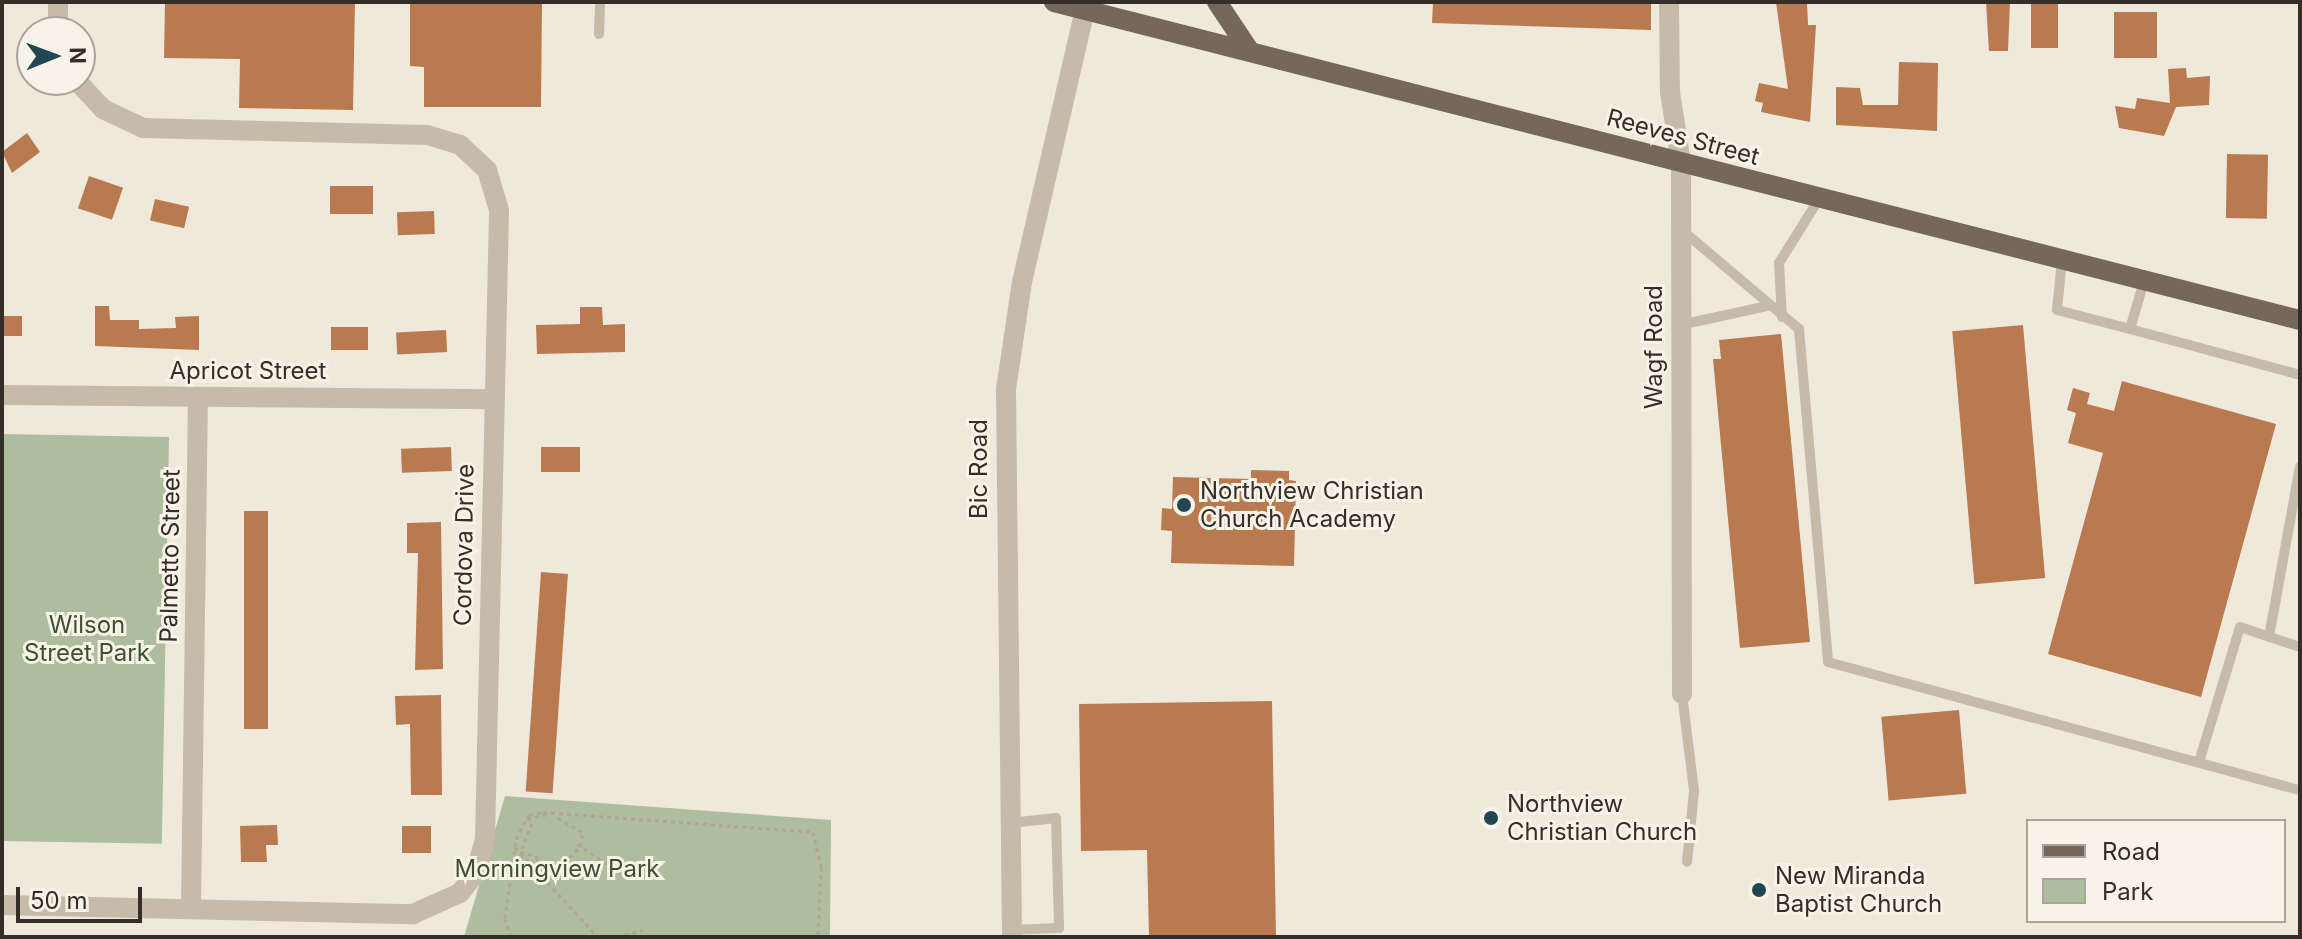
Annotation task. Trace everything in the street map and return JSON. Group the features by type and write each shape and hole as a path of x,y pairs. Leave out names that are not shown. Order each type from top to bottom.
{"main road":[{"name":"Reeves Street","path":"1054,2 2300,320"},
{"path":"1217,2 1249,50"}],"street":[{"name":"Wagf Road","path":"1669,2 1670,92 1681,163 1682,694"},
{"name":"Bic Road","path":"1012,934 1006,389 1022,282 1085,10"},
{"name":"Cordova Drive","path":"2,905 413,914 450,901 475,874 485,839 499,210 493,183 470,151 427,135 143,128 103,109 91,96"},
{"name":"Apricot Street","path":"2,395 494,399"},
{"name":"Palmetto Street","path":"191,908 198,397"}],"lane":[{"path":"599,34 600,2"},
{"path":"1782,317 1779,263 1819,199"},
{"path":"1682,230 1768,306 1799,329 1828,662 2300,790"},
{"path":"2062,260 2057,310 2300,375"},
{"path":"2130,329 2144,281"},
{"path":"1679,325 1768,306"},
{"path":"2269,637 2300,467"},
{"path":"2199,762 2240,627 2300,647"},
{"path":"1682,694 1694,791 1687,862"},
{"path":"1010,823 1056,818 1059,928 1012,934"}],"path":[{"path":"527,819 548,813 813,832 821,867 818,937"},
{"path":"520,852 532,823 548,813"},
{"path":"539,870 568,864 579,845 582,832 548,813"},
{"path":"527,819 532,823"},
{"path":"511,937 505,918 515,847 527,819"},
{"path":"579,845 621,873 641,874"},
{"path":"515,847 598,937"},
{"path":"617,937 643,930"}],"green space":[{"name":"Wilson Street Park","path":"2,434 169,437 162,844 2,841"},
{"name":"Morningview Park","path":"505,796 831,820 830,937 464,937"}],"building":[{"path":"165,2 355,2 353,110 239,108 240,59 164,58"},
{"path":"410,2 542,2 541,107 424,107 424,67 410,66"},
{"path":"1433,2 1651,2 1651,30 1432,23"},
{"path":"1776,2 1807,2 1808,25 1816,25 1810,122 1761,112 1763,103 1755,101 1759,83 1788,89"},
{"path":"1986,2 2010,2 2008,51 1989,51"},
{"path":"2031,2 2058,2 2058,48 2031,48"},
{"path":"2114,12 2157,12 2157,58 2114,58"},
{"path":"1899,62 1938,63 1937,131 1836,125 1836,87 1860,88 1863,105 1898,105"},
{"path":"2186,68 2187,78 2210,76 2209,105 2176,107 2164,136 2119,128 2115,106 2135,109 2137,98 2170,103 2168,69"},
{"path":"27,133 40,152 12,173 2,152"},
{"path":"2227,154 2268,155 2267,219 2226,218"},
{"path":"89,176 123,188 112,220 78,208"},
{"path":"330,186 373,186 373,214 330,214"},
{"path":"155,199 189,207 184,228 150,220"},
{"path":"434,211 435,234 398,235 397,212"},
{"path":"95,306 109,306 110,320 139,320 139,329 176,328 175,317 199,316 199,350 95,346"},
{"path":"580,307 602,307 603,325 625,324 625,352 537,354 536,325 580,324"},
{"path":"2,316 22,316 22,336 2,336"},
{"path":"2023,325 2045,578 1974,584 1952,331"},
{"path":"331,327 368,327 368,350 331,350"},
{"path":"446,330 447,352 397,355 396,333"},
{"path":"1781,334 1810,642 1740,648 1713,359 1721,359 1719,340"},
{"path":"2122,381 2276,424 2201,697 2048,654 2103,453 2068,443 2076,413 2067,410 2073,388 2090,393 2087,404 2114,411"},
{"path":"451,447 452,471 402,473 401,449"},
{"path":"541,447 580,447 580,472 541,472"},
{"path":"1251,470 1289,471 1289,480 1296,481 1294,566 1171,563 1172,531 1161,530 1162,508 1172,509 1173,477 1251,479"},
{"path":"244,511 268,511 268,729 244,729"},
{"path":"441,522 443,669 415,670 418,553 407,553 407,523"},
{"path":"541,572 568,574 553,793 526,791"},
{"path":"441,695 442,795 411,795 410,724 396,725 395,696"},
{"path":"1272,701 1276,937 1149,937 1147,850 1081,851 1079,704"},
{"path":"1959,710 1966,794 1889,800 1881,717"},
{"path":"277,825 278,845 266,845 267,862 241,862 240,826"},
{"path":"402,826 431,826 431,853 402,853"}],"place":[{"name":"Northview Christian Church Academy","path":"1184,505"},
{"name":"Northview Christian Church","path":"1491,818"},
{"name":"New Miranda Baptist Church","path":"1759,890"}]}
